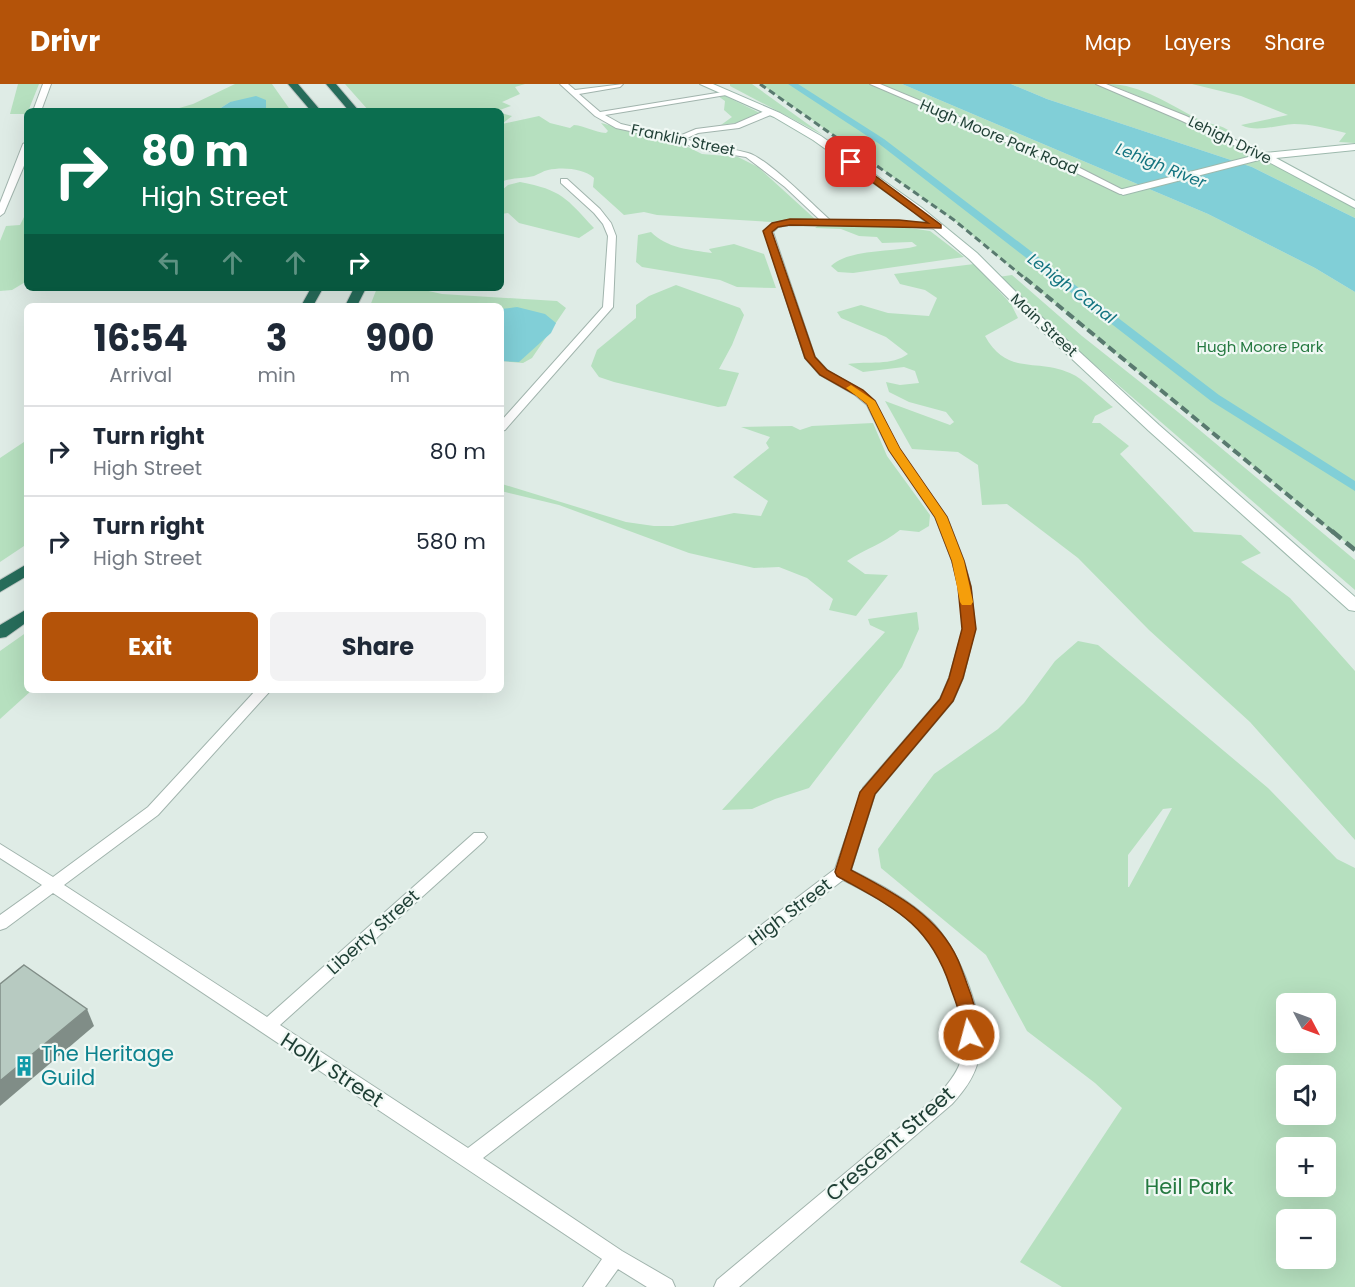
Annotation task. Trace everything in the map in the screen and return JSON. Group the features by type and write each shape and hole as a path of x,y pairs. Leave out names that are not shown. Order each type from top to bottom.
{"highway":[{"path":"293,84 313,108"},
{"path":"331,84 351,108"},
{"path":"0,587 24,571"},
{"path":"0,633 24,616"}],"street":[{"path":"38,108 47,84"},
{"name":"Franklin Street","path":"564,84 598,114 619,126 678,139 703,148 748,155 788,185 827,222"},
{"name":"Main Street","path":"705,84 770,112 818,138 938,226 1154,428 1355,606"},
{"name":"Hugh Moore Park Road","path":"874,84 1069,166 1123,192"},
{"name":"Lehigh Drive","path":"1100,84 1183,117 1355,205"},
{"path":"575,92 620,86"},
{"path":"598,114 726,93"},
{"path":"678,139 696,131 736,126 770,112"},
{"path":"1123,192 1259,157 1355,147"},
{"path":"0,213 24,155"},
{"path":"504,425 608,307 612,236 607,223 597,211 564,181"},
{"name":"High Street","path":"468,1158 842,872 868,792 946,701 956,678 969,629 963,578 941,517 894,450 871,403 860,393 824,373 810,358 768,231 782,223 899,223 938,226"},
{"path":"0,924 153,811 261,693"},
{"name":"Liberty Street","path":"267,1027 479,837"},
{"name":"Holly Street","path":"0,850 615,1257 665,1287"},
{"name":"Crescent Street","path":"724,1287 946,1099 960,1082 970,1056 968,1014 950,961 928,927 892,899 842,872"},
{"path":"592,1287 615,1257"}],"green space":[{"path":"18,84 39,84 29,108 24,108 24,114 10,114"},
{"path":"235,84 272,84 289,108 266,108 266,100 230,102 221,108 179,108"},
{"path":"345,84 525,84 515,87 520,94 502,102 511,106 504,108 366,108"},
{"path":"730,84 752,84 823,135 730,86"},
{"name":"Hugh Moore Park","path":"761,84 902,84 1208,214 1315,268 1355,292 1355,550 954,220"},
{"path":"1011,84 1100,84 1139,99 1138,96 1108,84 1144,92 1200,120 1227,129 1231,132 1223,135 1355,205 1355,218 1252,167 1047,99"},
{"path":"1192,84 1355,84 1355,143 1339,142 1346,133 1314,126 1294,124 1254,128 1241,125 1288,115 1241,96"},
{"path":"718,96 725,96 762,114 721,125 732,117 724,110 725,101"},
{"path":"504,114 512,116 504,122"},
{"path":"539,116 550,123 570,128 574,125 606,133 608,131 601,123 680,143 702,154 738,157 758,167 815,219 772,222 657,215 644,212 624,215 593,187 594,178 584,172 572,169 548,170 534,176 504,181 504,124"},
{"path":"520,182 554,192 577,209 594,228 579,238 519,223 508,213 504,214 504,188"},
{"path":"24,217 24,283 12,290 0,291 0,241 6,226 20,225"},
{"path":"819,225 896,226 930,231 964,257 853,273 838,272 831,266 849,256 917,246 912,242 882,243 877,237 859,236 841,229 815,228"},
{"path":"651,232 664,242 687,249 712,253 709,249 734,244 764,254 776,288 737,287 720,280 642,267 636,262 638,235"},
{"path":"974,264 1011,304 1018,318 985,336 994,349 1014,362 1048,367 1074,375 1113,407 1095,416 1092,423 1100,423 1129,446 1120,454 1194,532 1241,535 1261,553 1241,562 1290,598 1355,671 1355,840 1250,722 1149,630 1078,558 1007,504 982,505 978,465 958,452 912,449 885,401 950,425 954,422 946,412 909,402 889,392 886,382 900,385 919,383 915,371 904,367 863,372 848,364 887,362 908,354 886,337 841,318 837,312 861,305 888,313 929,316 937,298 925,290 900,284 894,274"},
{"path":"1012,275 1082,336 1178,412 1355,560 1355,590 1065,339 998,277"},
{"path":"676,285 740,308 744,315 719,369 739,373 726,406 718,407 614,382 599,377 591,366 597,350 636,318 636,305 649,296"},
{"path":"376,291 428,291 442,294 557,301 566,308 532,358 523,363 504,361 504,303 371,303"},
{"path":"873,423 887,456 930,515 929,526 919,532 900,530 847,561 865,574 888,575 856,616 829,610 833,599 807,578 779,567 754,568 689,553 559,505 504,492 504,485 626,522 654,526 673,526 734,513 761,516 768,501 733,477 769,448 766,443 770,437 741,427 792,426 800,430 812,426"},
{"path":"24,442 24,546 0,562 0,458"},
{"path":"917,612 919,629 902,667 809,788 752,809 722,810 885,632 870,625 868,619"},
{"path":"24,634 24,693 29,693 0,719 0,651"},
{"name":"Heil Park","path":"1078,641 1098,645 1268,788 1337,859 1355,868 1355,1287 1062,1287 1020,1262 1122,1108 1095,1083 1027,1031 986,955 881,868 878,849 934,774 998,729 1024,703 1055,661","holes":["1172,808 1129,887 1128,887 1128,855 1163,809"]}],"water":[{"name":"Lehigh River","path":"902,84 1011,84 1047,99 1252,167 1355,218 1355,292 1315,268 1208,214"},
{"path":"256,96 266,100 266,108 221,108 230,102"},
{"path":"517,307 545,314 556,323 551,333 519,362 504,361 504,309"}],"building":[{"name":"The Heritage Guild","path":"24,965 87,1009 0,1081 0,984"}],"waterway":[{"name":"Lehigh Canal","path":"792,84 881,141 1215,398 1355,487"}],"railway":[{"path":"760,84 954,220 1027,280"},
{"path":"1025,278 1334,533"},
{"path":"1332,531 1355,550"}],"slow traffic":[{"path":"851,388 871,403 894,450 941,517 958,561 965,587 966,602"}],"place":[{"name":"The Heritage Guild","path":"24,1066"}],"route":[{"path":"851,162 938,226 899,223 790,222 776,225 768,231 810,358 824,373 860,393 871,403 894,450 941,517 958,561 965,587 969,629 956,678 946,701 868,792 842,872 892,899 928,927 950,961 968,1014 969,1035"}]}
